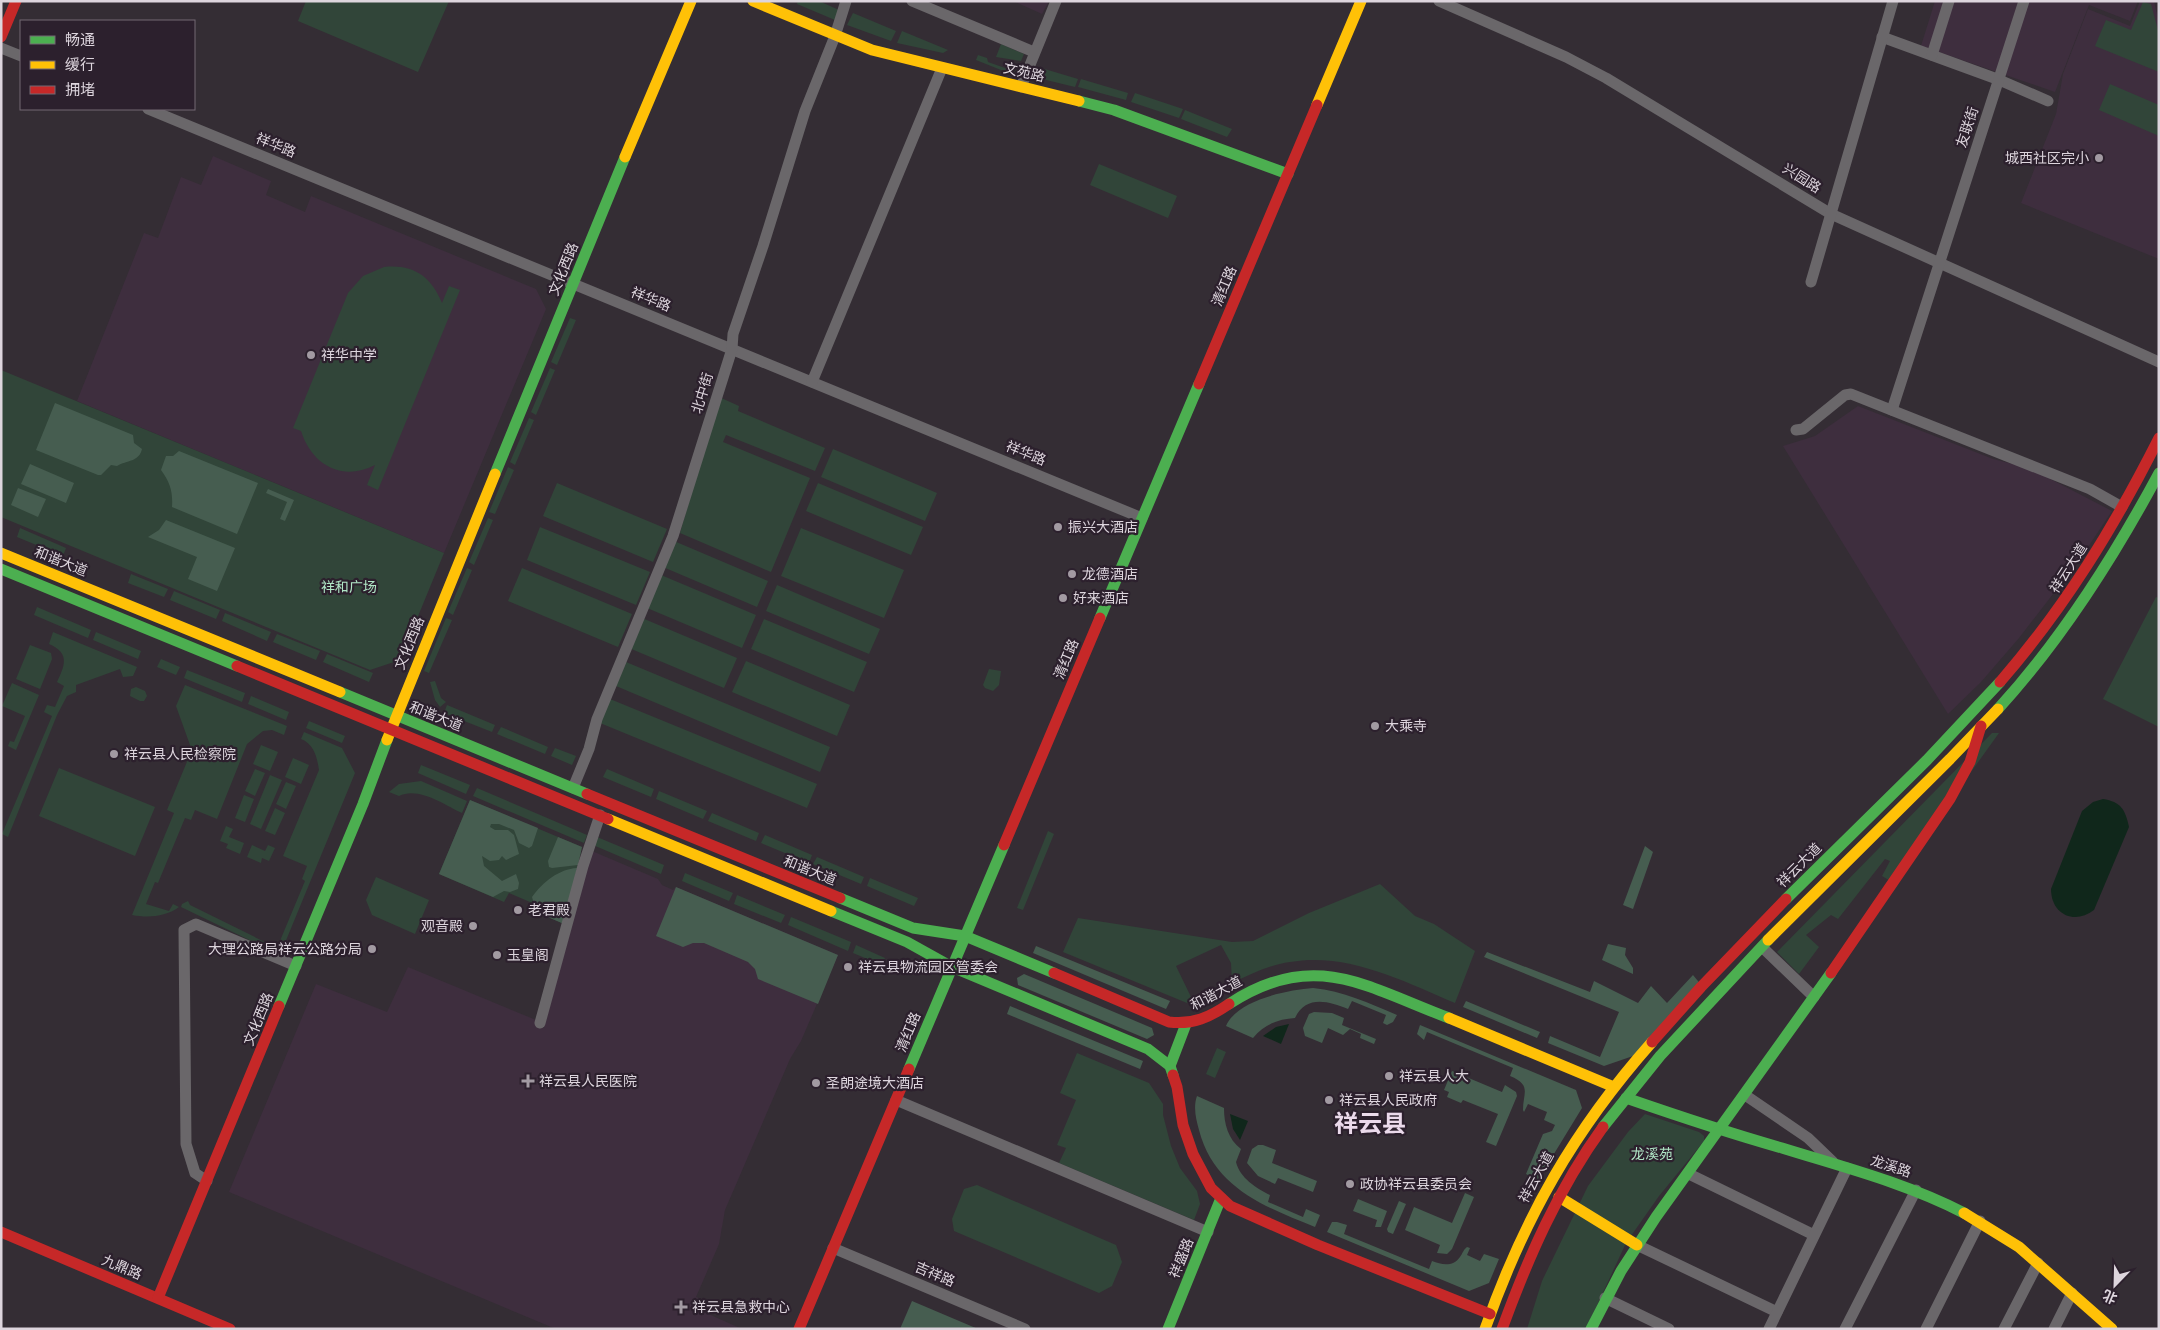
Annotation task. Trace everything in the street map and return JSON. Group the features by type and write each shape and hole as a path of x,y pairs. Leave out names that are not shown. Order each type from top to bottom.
{"main road":[{"path":"1,38 16,1"},
{"name":"文化西路","path":"158,1298 296,966 362,804 390,729 684,14 691,1"},
{"name":"文苑路","path":"753,1 872,50 1121,112 1288,174"},
{"name":"清红路","path":"799,1329 1361,1"},
{"name":"祥云大道","path":"1485,1329 1516,1251 1544,1193 1571,1145 1614,1087 1656,1037 1710,978 1814,871 1939,748 2008,673 2039,636 2066,599 2122,507 2159,438"},
{"path":"1502,1329 1530,1257 1559,1197 1585,1154 1626,1098 1694,1018 2020,684 2066,627 2116,550 2159,473"},
{"name":"和谐大道","path":"1,553 913,928 965,936 1169,1022 1186,1024 1212,1015 1254,989 1282,979 1301,975 1334,976 1352,980 1448,1017 1614,1087 1626,1098"},
{"path":"1,569 907,942 952,967 1148,1049 1170,1066 1177,1087 1183,1125 1189,1143 1210,1188 1230,1206 1490,1314"},
{"path":"1591,1329 1605,1298 1637,1245 1746,1095 1959,783 1980,740 1981,726"},
{"path":"1170,1066 1186,1024"},
{"name":"龙溪路","path":"1626,1098 1720,1130 1916,1190 1980,1221 2020,1247 2112,1329"},
{"path":"1559,1197 1637,1245"},
{"name":"祥盛路","path":"1168,1329 1222,1198"},
{"name":"九鼎路","path":"1,1232 158,1298 213,1325 230,1329"}],"street":[{"name":"北中街","path":"573,788 589,749 597,719 673,536 732,349 733,334 763,246 804,111 835,36 846,1"},
{"path":"912,1 1034,52"},
{"path":"1021,87 1056,1"},
{"name":"兴园路","path":"1440,1 1566,57 1606,78 1831,214 2159,362"},
{"path":"1811,282 1893,1"},
{"path":"1932,55 1949,1"},
{"name":"友联街","path":"1892,410 1997,79 2024,1"},
{"path":"1882,37 1997,79 2048,101"},
{"path":"1,48 20,56"},
{"path":"812,382 942,68"},
{"name":"祥华路","path":"150,110 1142,518"},
{"path":"1796,430 1803,429 1814,422 1845,395 1861,397 2090,489 2122,507"},
{"path":"540,1023 583,866 600,815"},
{"path":"207,1181 195,1173 186,1144 184,930 196,924 296,966"},
{"path":"1762,947 1814,997"},
{"path":"1746,1095 1808,1138 1835,1164"},
{"path":"896,1100 1208,1232"},
{"path":"1769,1329 1847,1168"},
{"path":"1688,1174 1814,1235"},
{"path":"1845,1329 1916,1190"},
{"path":"1926,1329 1980,1221"},
{"path":"1637,1245 1777,1312"},
{"name":"吉祥路","path":"833,1248 1025,1329"},
{"path":"2004,1329 2038,1263"},
{"path":"2054,1329 2072,1293"},
{"path":"1605,1298 1669,1329"}],"shaded area":[{"path":"1013,1 1049,1 1042,14"},
{"path":"1935,1 2138,1 2130,21 2089,5 2055,92 1921,46"},
{"name":"城西社区完小","path":"2140,1 2154,1 2159,23 2159,259 2021,203 2056,114 2063,74 2088,9 2130,26"},
{"name":"祥华中学","path":"213,156 271,181 266,195 305,212 311,196 536,289 546,309 444,553 77,401 144,233 158,238 181,177 201,185"},
{"path":"55,403 133,435 134,443 142,449 140,453 132,460 117,466 111,465 101,475 98,475 36,450"},
{"path":"1858,406 1993,459 2029,468 2112,511 2080,559 2019,638 1981,682 1948,714 1783,446 1815,436"},
{"path":"179,451 258,483 237,534 172,507 170,487 161,470 166,456 173,456"},
{"path":"30,464 74,483 66,503 21,484"},
{"path":"18,488 46,499 38,517 11,505"},
{"path":"268,489 294,500 285,521 280,519 287,502 266,493"},
{"path":"166,520 235,548 217,591 188,579 197,557 148,537 159,530"},
{"path":"2103,799 2114,802 2121,807 2126,815 2129,827 2094,910 2079,917 2065,915 2055,905 2051,889 2082,811 2093,802"},
{"path":"470,800 538,828 532,846 529,848 519,843 514,830 499,824 491,824 490,827 495,830 508,830 514,835 519,854 506,860 502,856 499,860 490,861 482,856 484,866 502,881 516,874 519,883 518,889 510,892 504,891 493,897 439,874"},
{"path":"558,837 582,847 578,865 549,867 548,861"},
{"path":"1645,846 1653,852 1633,909 1623,905"},
{"name":"祥云县人民医院","path":"592,851 658,879 662,885 673,890 676,887 838,955 801,1041 790,1059 725,1210 719,1244 696,1297 708,1302 704,1312 742,1329 556,1329 229,1192 316,984 387,1012 408,967 536,1020 537,1025 544,1028"},
{"path":"577,868 564,924 534,911 537,905 534,904 532,897 541,886 552,877 564,871"},
{"path":"676,887 838,955 818,1004 758,979 755,969 748,962 704,943 693,943 683,947 656,936"},
{"path":"1608,944 1626,948 1625,955 1633,968 1633,974 1602,960"},
{"path":"1036,946 1170,1001 1166,1009 1033,953"},
{"path":"1487,952 1590,992 1594,981 1638,1003 1651,986 1667,1003 1693,975 1702,986 1633,1056 1604,1066 1548,1043 1550,1036 1600,1057 1619,1012 1484,957"},
{"path":"1024,974 1152,1028 1154,1035 1147,1039 1018,985 1017,978"},
{"path":"1313,988 1345,995 1397,1015 1393,1022 1387,1025 1383,1023 1386,1015 1352,1001 1348,1009 1325,1002 1318,1002 1305,1006 1295,1018 1278,1021 1267,1026 1253,1038 1226,1026 1241,1009 1252,1003 1277,994"},
{"path":"1466,1001 1540,1032 1537,1038 1463,1007"},
{"path":"1010,1006 1143,1061 1140,1069 1007,1014"},
{"path":"1314,1012 1332,1013 1344,1018 1342,1025 1376,1039 1374,1044 1360,1038 1361,1034 1350,1029 1343,1035 1328,1028 1322,1043 1305,1036 1303,1028 1309,1014"},
{"path":"1289,1024 1281,1044 1263,1036 1276,1027"},
{"path":"1420,1025 1576,1090 1582,1108 1538,1180 1526,1174 1543,1134 1552,1131 1555,1125 1544,1120 1547,1112 1528,1104 1524,1112 1524,1086 1517,1079 1510,1076 1513,1068 1427,1032 1424,1040 1417,1034"},
{"path":"1452,1071 1502,1092 1505,1085 1516,1092 1517,1096 1496,1146 1486,1142 1498,1114 1463,1100 1461,1103 1447,1097 1449,1092 1444,1090"},
{"path":"1197,1096 1224,1108 1228,1131 1233,1141 1241,1149 1236,1162 1245,1178 1254,1186 1270,1195 1268,1202 1303,1217 1306,1209 1320,1215 1315,1227 1260,1203 1229,1181 1216,1167 1206,1150 1199,1130 1195,1109"},
{"path":"1230,1114 1248,1121 1240,1140 1233,1129"},
{"path":"1258,1145 1276,1150 1272,1163 1317,1181 1313,1192 1278,1178 1275,1184 1258,1176 1247,1163 1252,1149"},
{"path":"1465,1193 1474,1197 1452,1249 1447,1254 1437,1253 1440,1245 1405,1230 1414,1207 1452,1223"},
{"path":"1358,1199 1387,1211 1381,1227 1375,1227 1377,1220 1353,1211"},
{"path":"1399,1201 1406,1204 1393,1234 1388,1232 1387,1229"},
{"path":"1332,1222 1347,1225 1344,1234 1429,1269 1432,1261 1451,1264 1460,1257 1467,1247 1470,1248 1467,1255 1480,1261 1484,1254 1499,1259 1489,1283 1469,1291 1327,1232"},
{"path":"912,1301 978,1329 900,1329"}],"green space":[{"path":"306,1 449,1 418,72 298,21"},
{"path":"798,1 819,1 839,10 835,20 797,4"},
{"path":"2143,2 2151,4 2159,34 2159,72 2095,46 2106,20 2131,30"},
{"path":"853,13 896,31 891,41 847,25"},
{"path":"902,31 948,50 943,53 897,43"},
{"path":"1001,44 1024,54 1021,61 996,57"},
{"path":"978,55 987,58 988,62 1005,68 1017,69 1019,65 1026,66 1023,73 1001,70 976,60"},
{"path":"1038,67 1078,79 1075,87 1034,77"},
{"path":"1081,79 1128,93 1126,100 1078,87"},
{"path":"2110,84 2159,105 2159,136 2099,110"},
{"path":"1135,93 1183,109 1179,118 1131,102"},
{"path":"1185,110 1232,129 1227,137 1181,119"},
{"path":"1099,164 1177,196 1168,218 1090,185"},
{"path":"384,267 404,268 420,274 432,286 442,303 449,286 460,290 378,490 367,485 375,465 351,472 340,471 330,467 313,453 301,431 293,428 348,293 363,276"},
{"path":"570,318 576,320 557,365 551,362"},
{"path":"550,368 555,370 536,415 531,412"},
{"name":"祥和广场","path":"1,370 444,553 400,660 370,670 1,517"},
{"path":"719,397 739,406 738,411 825,448 815,471 726,435 723,442 810,478 771,572 680,533"},
{"path":"529,418 534,420 515,465 510,462"},
{"path":"833,449 937,493 925,521 821,477"},
{"path":"508,467 514,470 495,514 489,512"},
{"path":"557,483 667,529 653,562 543,516"},
{"path":"818,483 923,527 911,555 806,511"},
{"path":"488,518 493,520 474,565 469,562"},
{"path":"540,527 650,572 636,605 527,560"},
{"path":"20,528 66,548 63,556 17,537"},
{"path":"801,528 904,570 884,618 781,576"},
{"path":"674,541 768,581 757,607 663,567"},
{"path":"467,568 472,570 453,615 448,612"},
{"path":"522,568 632,614 618,647 508,601"},
{"path":"131,574 168,589 164,597 128,583"},
{"path":"661,575 756,615 742,648 647,608"},
{"path":"777,585 880,629 869,654 766,611"},
{"path":"174,591 220,610 216,619 170,600"},
{"path":"2156,597 2159,598 2159,727 2103,699"},
{"path":"37,607 91,630 88,638 34,615"},
{"path":"225,613 271,632 267,641 222,621"},
{"path":"446,618 452,620 429,673 424,671"},
{"path":"642,618 737,658 724,688 629,648"},
{"path":"764,619 867,662 854,692 751,649"},
{"path":"53,632 137,667 133,676 123,677 120,669 76,685 76,692 67,696 57,715 8,837 2,834 52,716 44,712 47,705 55,707 64,686 57,682 64,665 63,655 49,644"},
{"path":"96,632 141,651 138,659 93,640"},
{"path":"277,634 320,651 316,660 273,642"},
{"path":"30,645 51,653 52,659 40,689 16,679"},
{"path":"327,654 373,673 369,682 323,662"},
{"path":"161,659 180,667 176,675 157,667"},
{"path":"746,661 850,705 837,736 732,692"},
{"path":"626,662 830,747 820,772 616,686"},
{"path":"989,669 1001,671 999,685 993,691 985,688 983,685"},
{"path":"187,670 245,693 242,702 184,678"},
{"path":"435,681 441,698 446,702 440,707 435,700 430,682"},
{"path":"12,683 39,695 16,750 8,746 10,741 14,742 25,716 2,706"},
{"path":"185,685 287,726 284,735 272,730 263,731 247,744 217,819 195,810 191,820 185,818 158,883 155,882 146,904 169,911 173,904 179,907 168,913 156,916 132,915 174,813 167,810 191,752 176,706"},
{"path":"136,687 145,691 147,696 144,701 130,696 131,689"},
{"path":"251,696 289,712 286,720 248,704"},
{"path":"610,699 817,784 807,808 600,723"},
{"path":"447,705 495,725 492,732 444,713"},
{"path":"309,721 345,736 342,743 306,728"},
{"path":"501,727 548,747 545,754 497,734"},
{"path":"304,732 342,748 355,773 280,955 181,907 182,904 188,901 190,905 277,948 305,881 302,879 307,866 283,856 319,770 312,748 301,739"},
{"path":"1992,733 1999,733 1892,882 1882,876 1890,861 1885,859 1838,919 1831,915 1806,935 1819,947 1799,974 1777,952"},
{"path":"261,745 278,752 270,771 253,764"},
{"path":"555,748 576,756 572,765 551,756"},
{"path":"293,758 309,765 301,784 285,777"},
{"path":"421,765 470,785 466,794 418,773"},
{"path":"59,768 155,807 135,856 39,816"},
{"path":"255,769 265,773 255,796 245,791"},
{"path":"607,769 654,789 651,797 603,777"},
{"path":"270,775 282,780 261,829 250,824"},
{"path":"421,781 467,801 462,813 440,801 423,795 414,793 399,796 389,792 399,784"},
{"path":"286,782 296,786 286,809 276,804"},
{"path":"477,788 587,835 584,843 473,796"},
{"path":"659,791 707,811 703,819 656,799"},
{"path":"244,795 254,799 245,822 235,818"},
{"path":"470,800 582,847 564,924 534,911 537,905 509,893 504,902 439,874"},
{"path":"275,808 285,813 275,835 265,831"},
{"path":"712,813 759,833 756,841 708,821"},
{"path":"226,826 233,829 229,837 244,843 240,854 226,848 228,844 220,841"},
{"path":"1048,831 1054,834 1023,910 1017,908"},
{"path":"765,835 812,855 809,863 761,843"},
{"path":"597,837 664,865 661,874 593,845"},
{"path":"252,845 265,851 268,845 275,848 269,861 262,858 261,863 247,857"},
{"path":"817,857 864,877 861,884 813,864"},
{"path":"685,873 733,893 729,901 682,881"},
{"path":"376,877 429,900 415,934 372,915 366,900"},
{"path":"870,878 918,898 914,906 867,886"},
{"path":"1380,884 1415,916 1434,924 1475,951 1455,1003 1375,971 1333,961 1312,960 1282,963 1260,970 1232,983 1231,963 1221,945 1176,966 1191,997 1187,1003 1063,952 1078,918 1232,942 1253,941 1309,913"},
{"path":"737,895 785,915 781,923 734,904"},
{"path":"791,917 851,942 848,951 788,925"},
{"path":"856,945 885,958 882,965 853,953"},
{"path":"1217,1048 1226,1052 1215,1078 1206,1074"},
{"path":"1077,1053 1149,1083 1163,1104 1163,1115 1171,1146 1180,1168 1197,1191 1200,1204 1194,1220 1059,1163 1066,1148 1057,1145 1076,1100 1060,1093"},
{"name":"龙溪苑","path":"1645,1114 1699,1132 1704,1136 1704,1141 1659,1196 1626,1243 1586,1329 1527,1329 1542,1281 1588,1186 1628,1132"},
{"path":"977,1185 1116,1245 1122,1262 1112,1286 1099,1293 954,1231 952,1219 964,1189"}],"traffic: fast":[{"path":"1079,101 1114,110 1288,174"},
{"path":"495,474 625,157"},
{"path":"1100,618 1199,384"},
{"path":"1998,709 2044,654 2086,596 2124,535 2159,473"},
{"path":"1,569 237,666"},
{"path":"1786,899 1927,760 2000,682"},
{"path":"340,692 587,794"},
{"path":"279,1006 363,804 387,740"},
{"path":"909,1069 1004,845"},
{"path":"840,898 913,928 965,936 1054,973"},
{"path":"831,911 907,942 952,967 1148,1049 1170,1066 1173,1075"},
{"path":"1603,1127 1660,1056 1768,940"},
{"path":"1591,1329 1621,1271 1656,1217 1831,973"},
{"path":"1229,1004 1259,987 1288,978 1314,976 1340,978 1365,985 1449,1018"},
{"path":"1170,1066 1186,1024"},
{"path":"1626,1098 1874,1176 1942,1202 1964,1213"},
{"path":"1168,1329 1221,1198"}],"traffic: slow":[{"path":"625,157 691,1"},
{"path":"753,1 872,50 1079,101"},
{"path":"1317,105 1361,1"},
{"path":"387,740 495,474"},
{"path":"1,553 340,692"},
{"path":"1768,940 1998,709"},
{"path":"608,819 831,911"},
{"path":"1449,1018 1614,1087"},
{"path":"1485,1329 1517,1250 1534,1213 1554,1177 1598,1108 1652,1042"},
{"path":"1559,1197 1637,1245"},
{"path":"1964,1213 2019,1247 2112,1329"}],"traffic: jam":[{"path":"1,37 16,1"},
{"path":"1199,384 1317,105"},
{"path":"2000,682 2046,624 2087,565 2124,503 2159,438"},
{"path":"1004,845 1100,618"},
{"path":"237,666 608,819"},
{"path":"1831,973 1950,799 1970,762 1981,726"},
{"path":"587,794 840,898"},
{"path":"1652,1042 1701,987 1786,899"},
{"path":"1054,973 1169,1022 1178,1023 1201,1019 1229,1004"},
{"path":"158,1298 279,1006"},
{"path":"799,1329 909,1069"},
{"path":"1173,1075 1177,1087 1183,1125 1193,1154 1211,1188 1230,1206 1318,1245 1490,1314"},
{"path":"1502,1329 1522,1276 1545,1225 1572,1175 1603,1127"},
{"path":"1,1232 230,1329"}],"place":[{"name":"城西社区完小","path":"2099,158"},
{"name":"祥华中学","path":"311,355"},
{"name":"振兴大酒店","path":"1058,527"},
{"name":"龙德酒店","path":"1072,574"},
{"name":"好来酒店","path":"1063,598"},
{"name":"大乘寺","path":"1375,726"},
{"name":"祥云县人民检察院","path":"114,754"},
{"name":"老君殿","path":"518,910"},
{"name":"观音殿","path":"473,926"},
{"name":"大理公路局祥云公路分局","path":"372,949"},
{"name":"玉皇阁","path":"497,955"},
{"name":"祥云县物流园区管委会","path":"848,967"},
{"name":"祥云县人大","path":"1389,1076"},
{"name":"祥云县人民医院","path":"528,1081"},
{"name":"圣朗途境大酒店","path":"816,1083"},
{"name":"祥云县人民政府","path":"1329,1100"},
{"name":"政协祥云县委员会","path":"1350,1184"},
{"name":"祥云县急救中心","path":"681,1307"}],"district":[{"name":"祥云县","path":"1370,1124"}]}
